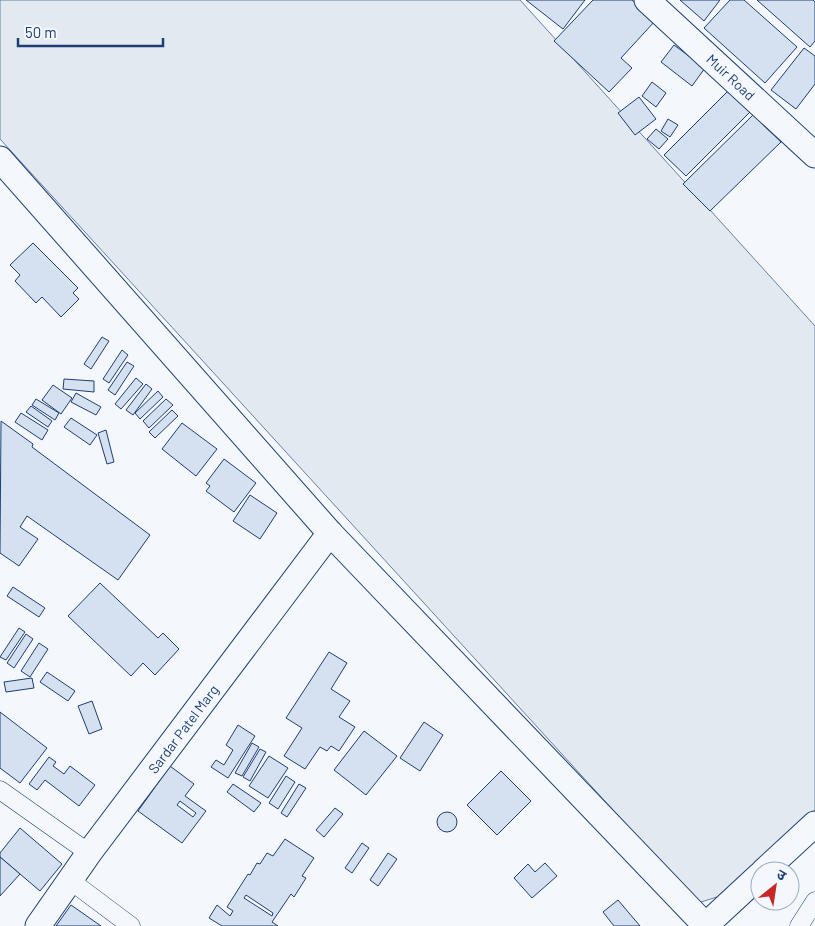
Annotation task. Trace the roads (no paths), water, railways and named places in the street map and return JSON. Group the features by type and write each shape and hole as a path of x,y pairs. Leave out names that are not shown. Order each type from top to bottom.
{"street":[{"name":"Muir Road","path":"647,0 815,154"},
{"path":"0,159 330,533 705,926 750,884"},
{"name":"Sardar Patel Marg","path":"38,926 71,882 89,853 330,533"},
{"path":"0,790 89,853"},
{"path":"775,861 815,824"},
{"path":"71,882 131,926"},
{"path":"799,926 815,901"}]}
